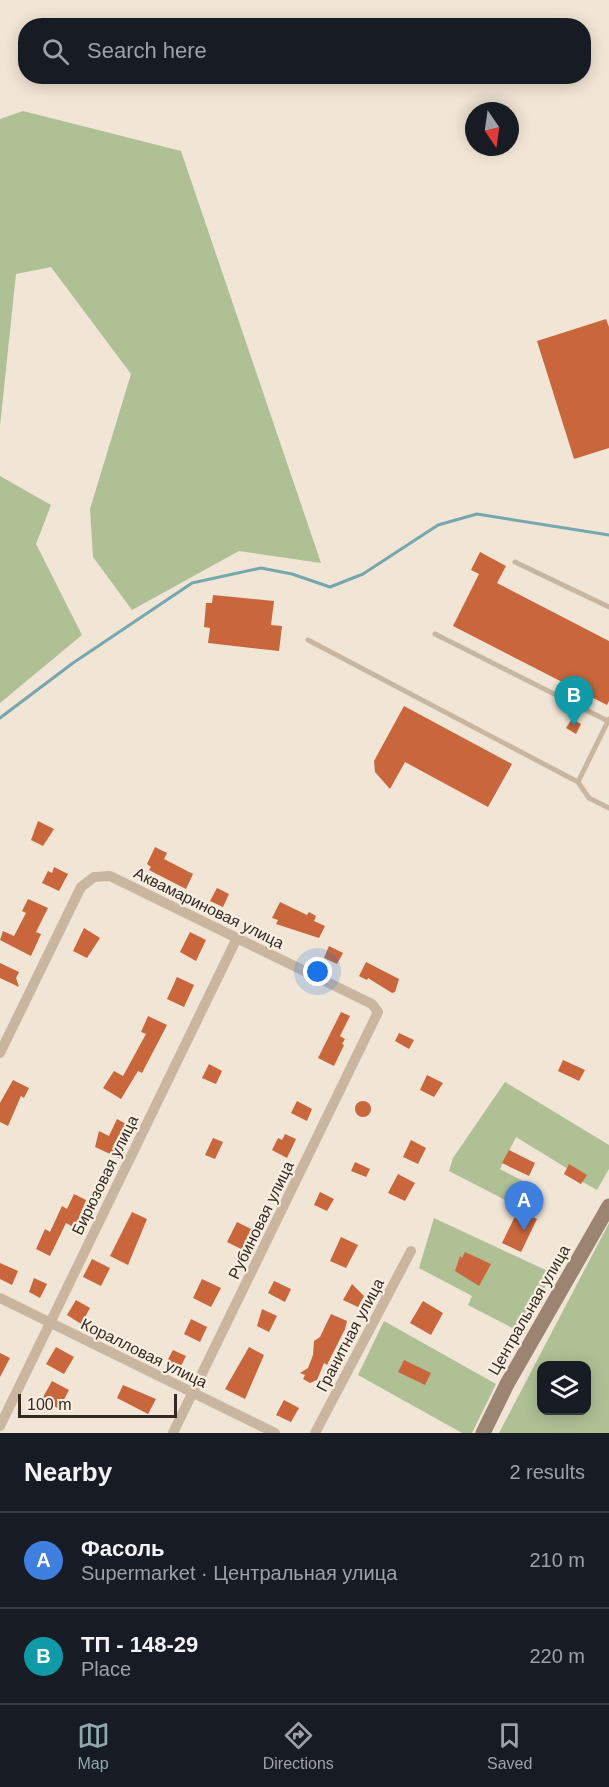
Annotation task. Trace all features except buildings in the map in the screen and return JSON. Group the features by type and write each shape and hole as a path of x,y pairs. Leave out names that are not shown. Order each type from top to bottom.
{"main road":[{"name":"Центральная улица","path":"483,1433 507,1384 609,1206"}],"street":[{"name":"Аквамариновая улица","path":"0,1053 81,887 94,877 110,876 372,1004 378,1011 376,1020"},
{"name":"Бирюзовая улица","path":"0,1426 237,938"},
{"name":"Рубиновая улица","path":"173,1433 376,1020"},
{"name":"Гранитная улица","path":"315,1433 411,1251"},
{"name":"Коралловая улица","path":"0,1298 275,1433"}],"lane":[{"path":"514,562 609,607"},
{"path":"435,634 608,720 578,782"},
{"path":"308,639 578,782 589,798 609,808"}],"green space":[{"path":"23,111 181,151 321,563 239,551 132,610 93,557 90,509 131,374 51,267 16,274 0,426 0,119"},
{"path":"0,476 51,505 36,544 82,635 0,703"},
{"path":"505,1082 609,1145 609,1169 597,1190 579,1180 581,1177 516,1137 500,1169 531,1185 521,1204 517,1202 515,1205 449,1171 453,1158"},
{"path":"434,1218 552,1273 522,1333 468,1305 472,1296 419,1268"},
{"path":"609,1223 609,1433 499,1433"},
{"path":"384,1321 496,1384 472,1433 462,1433 358,1375"}],"waterway":[{"path":"0,718 73,663 192,583 261,568 292,574 330,587 363,574 438,525 477,514 609,535"}],"place":[{"name":"ТП - 148-29","path":"574,726"},
{"name":"Фасоль","path":"524,1231"}]}
